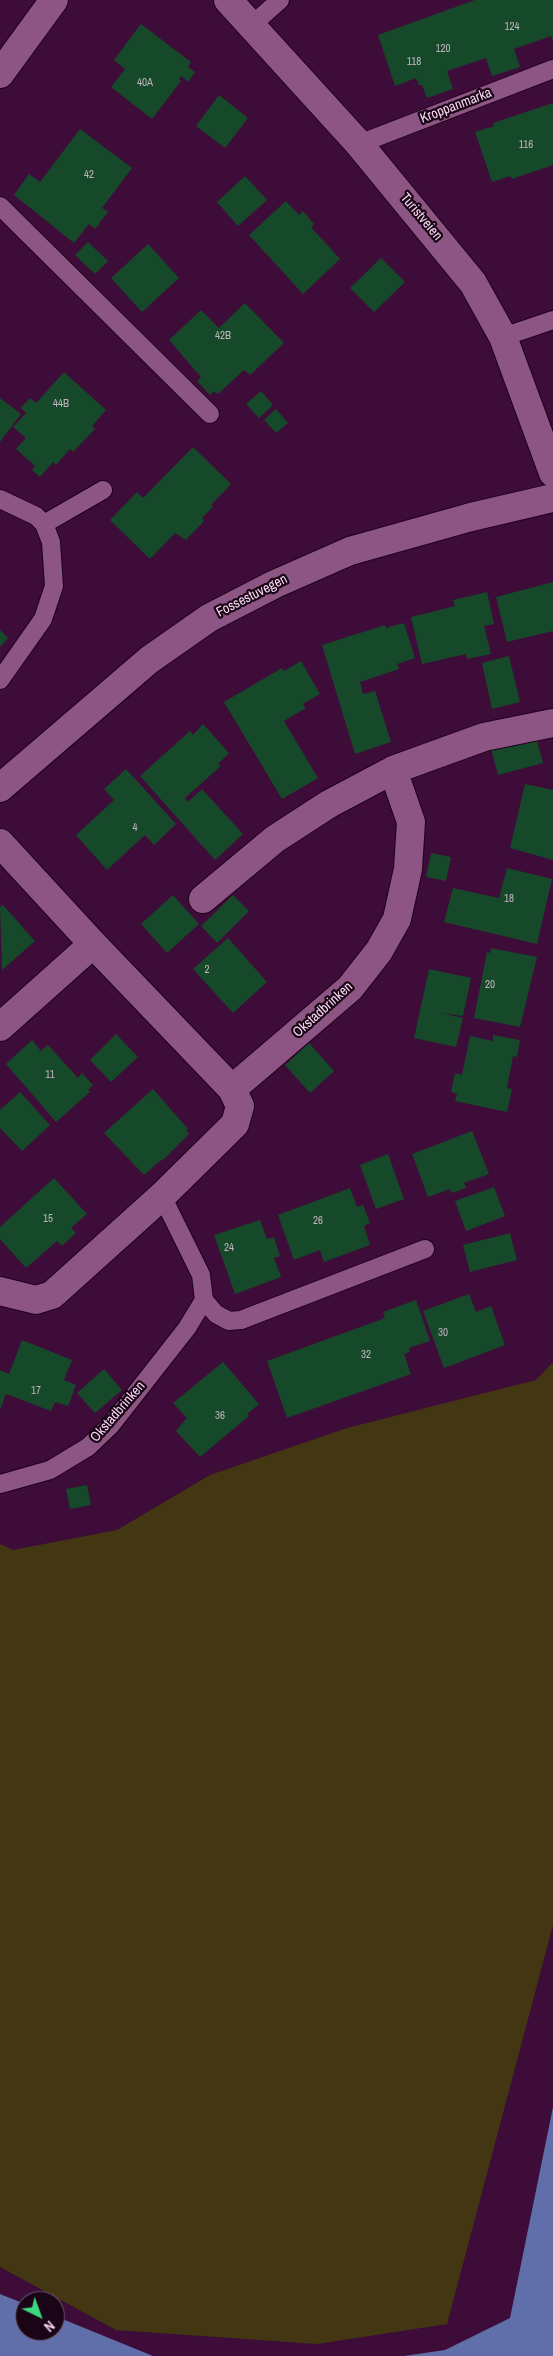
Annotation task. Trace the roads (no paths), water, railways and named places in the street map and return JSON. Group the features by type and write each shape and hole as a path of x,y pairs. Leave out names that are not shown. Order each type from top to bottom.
{"street":[{"path":"0,74 54,0"},
{"name":"Turistveien","path":"228,0 359,144 473,283 503,337 553,473"},
{"name":"Fossestuvegen","path":"0,788 149,660 209,618 266,588 350,551 471,517 553,498"},
{"path":"203,899 275,839 329,804 393,770 484,737 553,724"},
{"name":"Okstadbrinken","path":"232,1089 350,988 379,951 397,919 408,869 411,822 393,770"},
{"path":"0,842 93,944 232,1089 240,1106 235,1124 162,1196 52,1295 36,1300 0,1291"},
{"path":"0,1027 93,944"}],"lane":[{"path":"252,25 280,0"},
{"name":"Kroppanmarka","path":"359,144 553,68"},
{"path":"0,206 210,414"},
{"path":"503,337 553,320"},
{"path":"44,524 103,490"},
{"path":"0,499 36,516 44,524 50,542 54,586 43,619 0,680"},
{"path":"162,1196 201,1275 204,1300 216,1314 229,1321 241,1320 425,1249"},
{"name":"Okstadbrinken","path":"0,1484 50,1470 88,1447 111,1425 187,1328 204,1300"}],"water":[{"path":"553,2107 553,2356 404,2356 445,2350 510,2318"},
{"path":"0,2294 15,2300 15,2341 65,2341 65,2320 153,2356 0,2356"}]}
